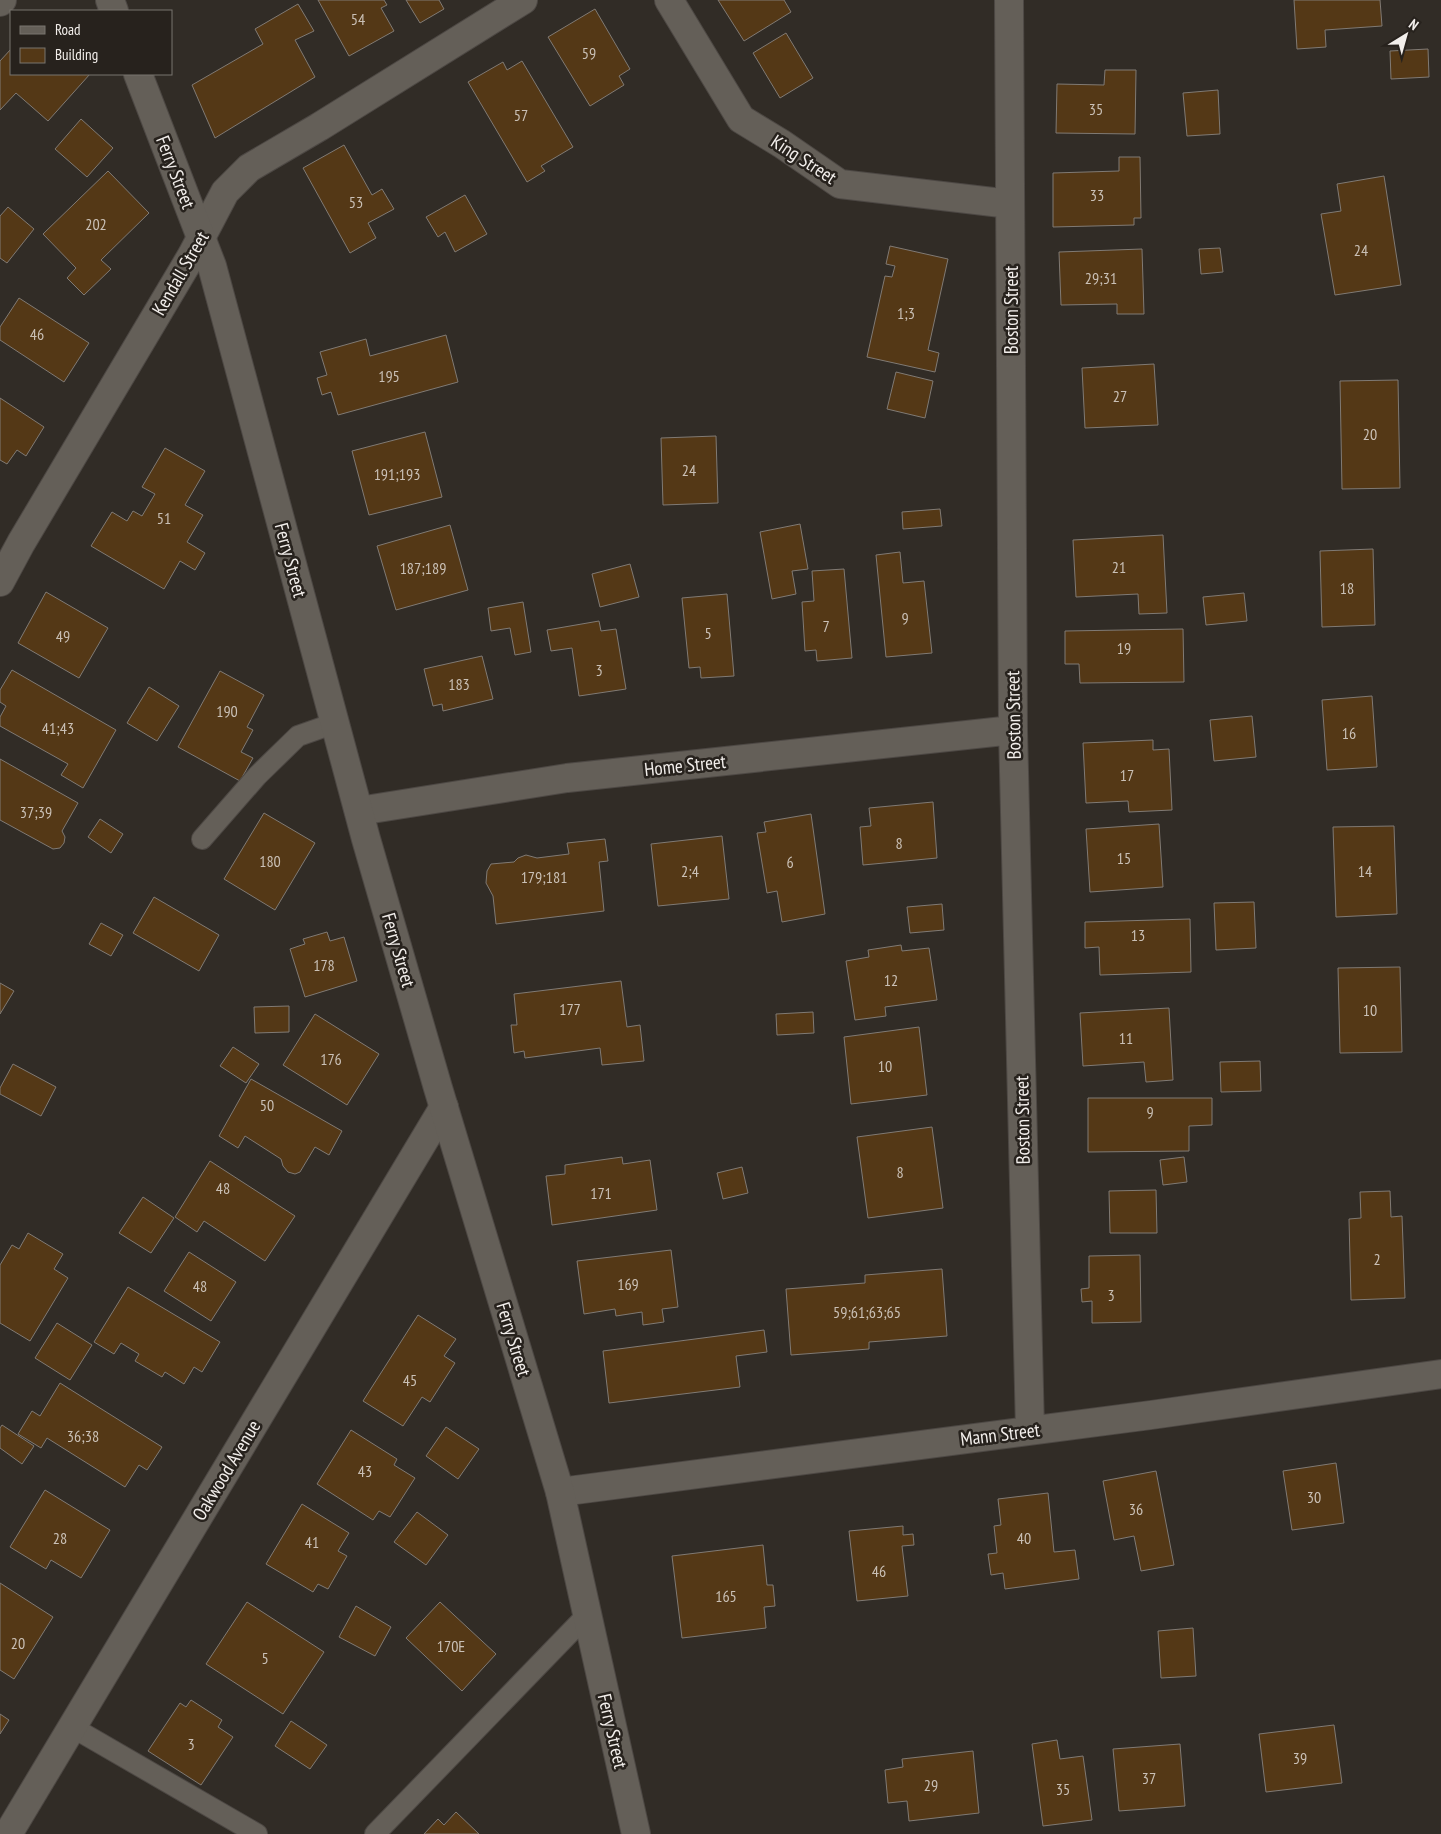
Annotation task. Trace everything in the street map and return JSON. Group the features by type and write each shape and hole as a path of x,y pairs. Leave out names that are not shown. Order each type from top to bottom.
{"street":[{"name":"Kendall Street","path":"0,582 201,237 225,192 249,168 319,127 523,0"},
{"name":"King Street","path":"669,0 741,119 782,144 840,184 1010,204"},
{"name":"Boston Street","path":"1009,0 1013,730 1030,1430"},
{"name":"Ferry Street","path":"138,75 214,275 359,811 444,1106 560,1492 636,1834"},
{"name":"Home Street","path":"359,811 567,778 1013,730"},
{"name":"Oakwood Avenue","path":"8,1834 444,1106"},
{"name":"Mann Street","path":"560,1492 1441,1374"}],"lane":[{"path":"202,839 257,776 298,736 335,723"},
{"path":"375,1834 587,1615"},
{"path":"72,1727 256,1834"}],"building":[{"path":"318,0 384,0 387,5 381,8 394,31 349,56"},
{"path":"406,0 439,0 444,9 420,23"},
{"path":"718,0 784,0 791,12 744,41"},
{"path":"1294,0 1380,0 1382,26 1325,30 1326,47 1297,49"},
{"path":"298,4 314,31 295,40 315,77 215,138 192,85 263,44 255,29"},
{"path":"595,9 630,69 619,76 624,85 590,106 548,37"},
{"path":"786,33 813,78 780,98 753,53"},
{"path":"1428,49 1429,77 1391,79 1390,51"},
{"path":"10,50 10,75 89,75 48,121 16,93 0,110 0,61"},
{"path":"522,61 573,147 541,166 545,171 527,182 468,82 503,62 507,70"},
{"path":"1105,70 1136,70 1135,134 1056,133 1057,84 1104,85"},
{"path":"1218,90 1220,134 1187,136 1183,93"},
{"path":"81,119 113,148 87,177 55,149"},
{"path":"344,145 372,195 382,189 394,209 368,223 376,238 350,253 303,168"},
{"path":"1119,157 1140,157 1141,218 1134,218 1134,225 1053,227 1053,173 1119,171"},
{"path":"108,171 149,213 101,260 111,269 84,295 67,278 76,268 43,234"},
{"path":"1384,176 1401,285 1335,295 1321,214 1341,211 1337,184"},
{"path":"465,195 487,234 455,252 445,232 438,237 426,217"},
{"path":"8,207 34,229 7,263 0,258 0,216"},
{"path":"890,246 948,259 928,350 939,353 935,372 867,357 885,276 892,277 895,266 886,264"},
{"path":"1220,248 1223,272 1201,274 1199,249"},
{"path":"1142,249 1144,314 1117,314 1117,304 1061,305 1059,252"},
{"path":"19,298 89,343 64,382 0,340 0,327"},
{"path":"446,335 458,382 338,415 331,392 322,395 317,378 327,375 320,352 366,339 370,356"},
{"path":"1154,364 1158,425 1085,428 1082,368"},
{"path":"896,372 933,381 925,418 887,409"},
{"path":"1398,380 1400,488 1342,489 1340,381"},
{"path":"0,398 44,427 26,456 17,450 7,464 0,460"},
{"path":"425,432 442,497 369,515 352,451"},
{"path":"716,436 718,503 663,505 661,438"},
{"path":"165,448 205,471 185,505 203,515 187,542 205,553 195,570 180,561 164,589 91,546 112,512 127,521 133,511 142,516 155,494 142,487"},
{"path":"940,509 942,526 903,529 902,512"},
{"path":"800,524 808,569 792,571 796,594 772,599 760,532"},
{"path":"450,525 468,590 396,610 377,546"},
{"path":"1163,535 1167,613 1139,614 1138,594 1076,597 1073,540"},
{"path":"1373,549 1375,625 1322,627 1320,551"},
{"path":"900,552 903,583 924,581 932,653 886,657 876,555"},
{"path":"630,564 639,597 600,607 592,574"},
{"path":"844,569 852,658 817,661 816,650 805,651 802,602 814,601 812,571"},
{"path":"46,592 108,628 79,678 18,643"},
{"path":"1244,593 1247,621 1206,625 1203,597"},
{"path":"727,594 734,676 701,678 700,667 689,668 682,598"},
{"path":"523,602 531,652 515,655 510,628 491,631 488,608"},
{"path":"599,621 601,631 616,629 626,689 579,696 572,648 551,651 547,630"},
{"path":"1183,629 1184,682 1080,683 1079,664 1065,664 1065,631"},
{"path":"482,656 493,699 443,711 442,704 433,706 424,669"},
{"path":"12,670 116,730 83,788 61,775 68,764 0,726 0,717 6,706 0,702 0,690"},
{"path":"220,671 264,695 247,727 253,730 241,752 253,758 240,781 178,747"},
{"path":"149,687 179,706 157,741 127,723"},
{"path":"1372,696 1377,767 1327,770 1322,700"},
{"path":"1252,716 1256,757 1214,761 1210,720"},
{"path":"1153,740 1153,750 1169,749 1172,810 1129,812 1128,801 1086,803 1083,743"},
{"path":"0,759 78,803 62,831 65,837 64,843 60,848 53,849 0,820"},
{"path":"933,802 937,858 863,865 860,827 871,826 869,808"},
{"path":"264,813 315,843 275,910 224,879"},
{"path":"811,814 825,914 782,922 777,891 767,893 757,833 766,832 764,822"},
{"path":"100,819 123,834 111,853 88,837"},
{"path":"1159,824 1163,887 1090,892 1086,829"},
{"path":"1394,826 1397,914 1336,917 1333,827"},
{"path":"722,836 729,899 658,906 651,844"},
{"path":"605,839 608,861 599,862 604,911 496,924 493,896 486,883 487,871 491,864 514,862 526,855 537,858 569,854 567,843"},
{"path":"154,897 219,935 199,971 133,933"},
{"path":"1254,902 1256,948 1216,950 1214,903"},
{"path":"942,904 944,930 910,933 907,907"},
{"path":"1190,919 1191,972 1100,975 1099,947 1085,948 1085,922"},
{"path":"101,923 123,935 111,956 89,944"},
{"path":"327,932 330,941 344,937 357,981 305,997 290,949 305,944 303,939"},
{"path":"901,945 902,951 929,948 937,1000 885,1007 886,1016 855,1020 846,961 869,957 868,950"},
{"path":"1400,967 1402,1052 1340,1053 1338,968"},
{"path":"621,981 627,1027 640,1025 644,1061 602,1065 600,1048 525,1058 524,1051 514,1053 511,1025 517,1025 514,994"},
{"path":"0,983 14,991 0,1014"},
{"path":"289,1006 289,1032 255,1033 254,1007"},
{"path":"1169,1008 1173,1080 1146,1082 1144,1062 1083,1066 1080,1013"},
{"path":"813,1012 814,1033 777,1035 776,1014"},
{"path":"315,1014 379,1054 347,1105 283,1065"},
{"path":"919,1027 927,1095 851,1104 844,1037"},
{"path":"233,1047 259,1064 246,1083 220,1066"},
{"path":"1260,1061 1261,1091 1221,1092 1220,1062"},
{"path":"13,1064 56,1087 41,1116 0,1094 0,1088"},
{"path":"251,1079 342,1131 329,1155 315,1147 300,1172 295,1174 288,1172 283,1166 281,1159 245,1136 238,1148 219,1136"},
{"path":"1088,1098 1212,1098 1212,1125 1189,1126 1189,1151 1088,1152"},
{"path":"932,1127 943,1208 868,1218 857,1137"},
{"path":"622,1157 623,1164 650,1160 657,1210 552,1225 546,1176 565,1174 565,1165"},
{"path":"1184,1157 1187,1182 1163,1185 1160,1160"},
{"path":"210,1161 295,1216 265,1261 204,1221 197,1232 175,1217"},
{"path":"742,1167 748,1193 723,1199 717,1173"},
{"path":"1156,1190 1157,1233 1110,1233 1109,1191"},
{"path":"1390,1191 1391,1217 1402,1216 1405,1298 1351,1300 1349,1219 1361,1218 1360,1192"},
{"path":"143,1197 174,1218 151,1253 119,1233"},
{"path":"28,1233 63,1254 54,1269 68,1278 30,1341 0,1323 0,1265 12,1245 19,1249"},
{"path":"671,1250 678,1307 662,1309 664,1322 643,1325 642,1312 616,1316 615,1309 584,1314 577,1261"},
{"path":"189,1252 236,1282 211,1321 164,1291"},
{"path":"1140,1255 1141,1322 1092,1323 1092,1301 1082,1302 1081,1289 1089,1288 1089,1256"},
{"path":"942,1269 947,1336 869,1342 869,1349 791,1355 786,1289 865,1283 865,1275"},
{"path":"128,1287 220,1342 202,1372 194,1367 184,1384 165,1372 162,1377 135,1361 139,1354 121,1343 114,1354 94,1342"},
{"path":"418,1315 456,1339 444,1356 455,1363 430,1402 422,1397 403,1426 363,1401"},
{"path":"57,1323 92,1345 70,1380 35,1358"},
{"path":"764,1330 767,1352 736,1356 740,1387 609,1403 603,1351"},
{"path":"60,1383 162,1447 147,1470 139,1465 125,1487 47,1438 41,1448 18,1434 32,1411 40,1416"},
{"path":"2,1425 34,1446 22,1464 0,1448 0,1428"},
{"path":"446,1427 479,1449 458,1479 426,1456"},
{"path":"351,1430 397,1459 394,1465 415,1478 390,1517 379,1511 373,1520 317,1484"},
{"path":"1336,1463 1344,1523 1292,1530 1283,1471"},
{"path":"1156,1471 1174,1565 1141,1571 1134,1536 1114,1540 1103,1481"},
{"path":"45,1490 110,1530 81,1578 51,1560 46,1569 10,1547"},
{"path":"1048,1493 1054,1552 1075,1550 1079,1579 1005,1589 1003,1573 991,1575 988,1554 997,1553 994,1526 1001,1525 998,1499"},
{"path":"302,1504 349,1533 338,1551 347,1556 328,1589 318,1584 313,1592 266,1564"},
{"path":"417,1512 448,1535 426,1565 394,1542"},
{"path":"903,1526 903,1535 913,1534 914,1545 902,1546 908,1596 857,1601 849,1531"},
{"path":"763,1545 767,1585 773,1585 775,1606 764,1607 766,1628 682,1638 672,1556"},
{"path":"0,1583 53,1617 14,1679 0,1670"},
{"path":"247,1602 324,1652 283,1714 206,1664"},
{"path":"440,1602 496,1654 462,1691 406,1638"},
{"path":"356,1606 391,1627 375,1656 339,1637"},
{"path":"1193,1628 1196,1676 1161,1678 1158,1631"},
{"path":"191,1700 222,1720 218,1727 233,1737 201,1785 148,1751 180,1703 186,1707"},
{"path":"0,1714 9,1720 0,1734"},
{"path":"291,1721 327,1745 310,1769 275,1746"},
{"path":"1334,1725 1342,1783 1266,1792 1259,1734"},
{"path":"1057,1740 1060,1759 1083,1756 1092,1820 1043,1826 1032,1744"},
{"path":"1180,1744 1185,1806 1119,1811 1113,1749"},
{"path":"973,1751 979,1813 909,1821 907,1801 888,1803 885,1770 903,1767 902,1759"},
{"path":"456,1812 479,1834 424,1834 438,1819 444,1825"}]}
